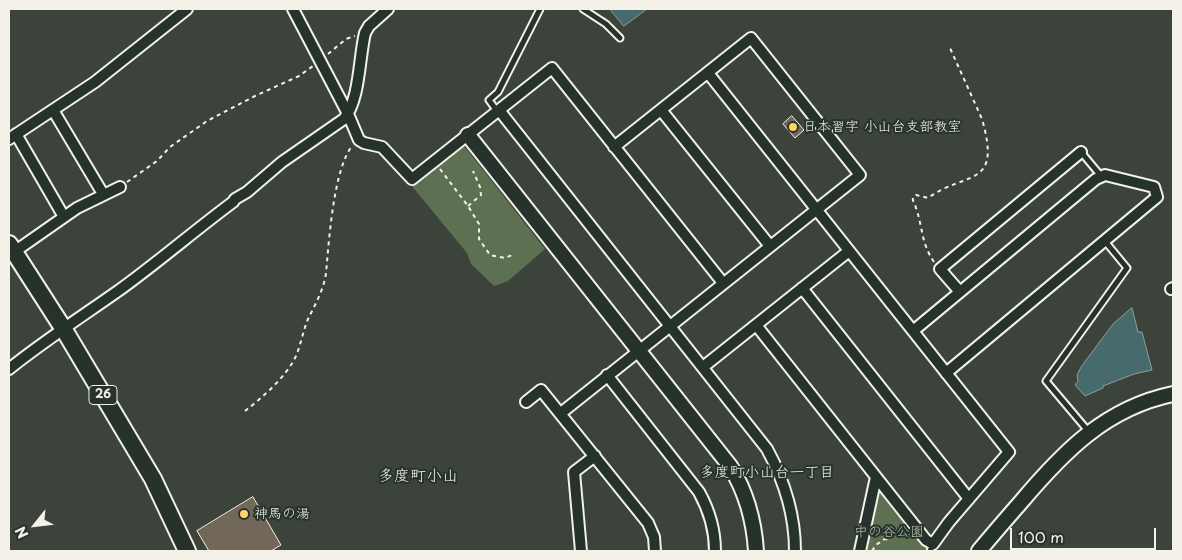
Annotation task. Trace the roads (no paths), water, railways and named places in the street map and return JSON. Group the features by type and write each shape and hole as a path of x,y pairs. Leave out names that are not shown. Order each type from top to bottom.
{"main road":[{"name":"26","path":"11,248 62,328 153,479 187,551"}],"street":[{"path":"64,217 12,136 95,82 187,9"},
{"path":"294,9 348,114 359,140 382,147 412,179 552,68 723,283"},
{"path":"9,369 62,328 117,292 235,199 247,192 282,162 344,119 348,114 355,94 364,33 388,9"},
{"path":"560,413 860,175 751,38 614,147"},
{"path":"708,73 1009,452 949,522 932,548 756,325"},
{"path":"53,110 103,194"},
{"path":"661,110 770,246"},
{"path":"498,111 761,440 776,466 792,510 795,551"},
{"path":"468,135 730,466 750,506 756,551"},
{"path":"960,292 940,269 1081,152"},
{"path":"913,331 1096,178 1105,175 1154,187 1156,197 946,373"},
{"path":"11,248 103,194 120,187"},
{"path":"703,366 849,251"},
{"path":"802,288 969,499"},
{"path":"607,375 698,492 709,512 715,551"},
{"path":"526,402 541,390 648,523 654,537 655,551"},
{"path":"980,551 1065,452 1089,432 1128,409 1155,398 1173,394"},
{"path":"581,551 574,472 595,456"},
{"path":"860,551 876,477"}],"lane":[{"path":"498,111 489,100 498,92 540,9"},
{"path":"583,9 606,24 620,38"},
{"path":"1081,152 1101,176"},
{"path":"1089,432 1046,381 1127,268 1104,240"}],"water":[{"path":"610,9 647,9 624,26"},
{"path":"1132,308 1138,332 1142,332 1152,370 1134,374 1103,386 1103,388 1085,396 1075,385 1078,381 1077,375 1081,367 1113,324"}],"place":[{"name":"日本習字 小山台支部教室","path":"793,127"},
{"name":"神馬の湯","path":"244,514"}],"district":[{"name":"多度町小山台一丁目","path":"767,473"},
{"name":"多度町小山","path":"418,477"}],"park label":[{"name":"中の谷公園","path":"889,532"}]}
